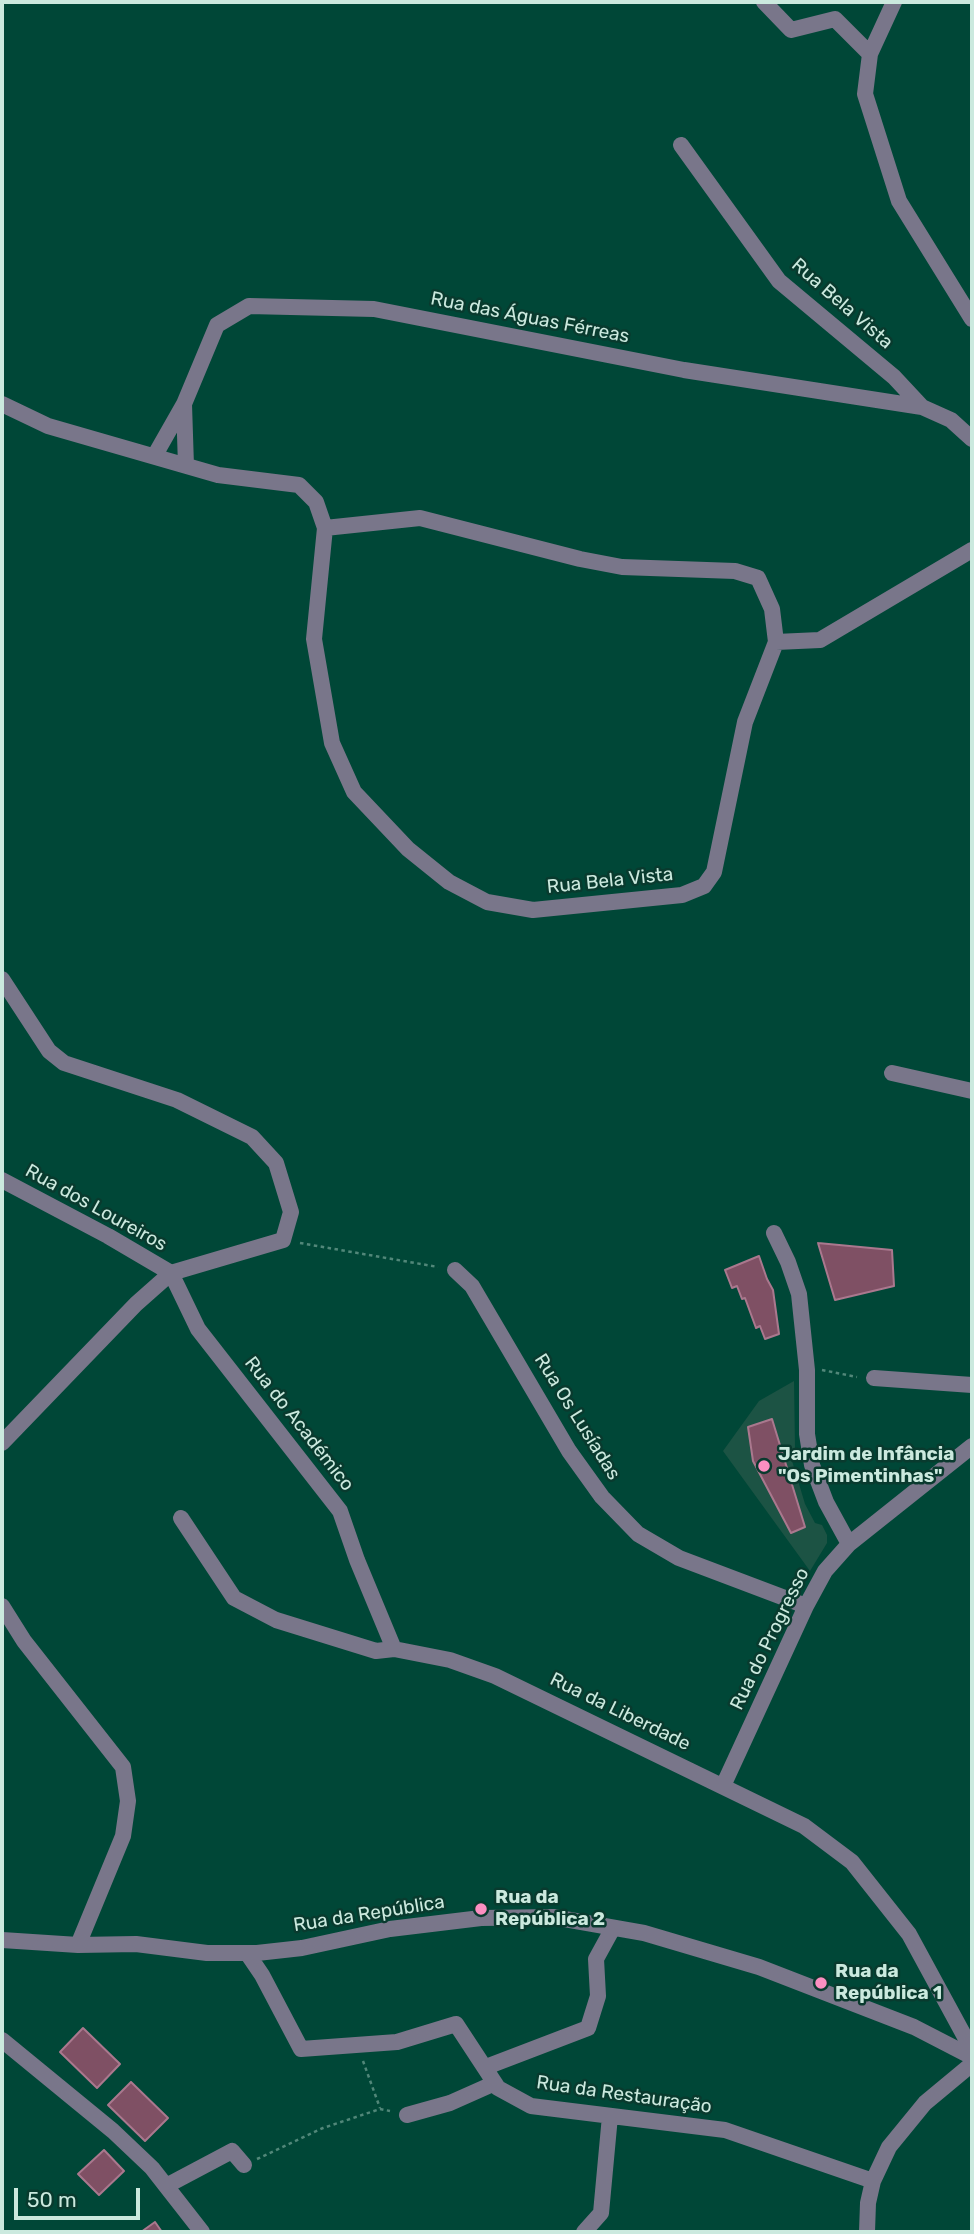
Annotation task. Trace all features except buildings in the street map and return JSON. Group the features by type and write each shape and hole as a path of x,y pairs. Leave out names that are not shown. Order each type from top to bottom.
{"street":[{"path":"764,2 791,30 835,19 870,54"},
{"path":"894,2 870,54 865,93 899,201 972,319"},
{"name":"Rua Bela Vista","path":"681,145 779,281 894,377 922,407 950,420 972,438"},
{"name":"Rua das Águas Férreas","path":"155,456 184,404 217,325 249,306 374,309 684,370 922,407"},
{"path":"2,404 48,426 218,475 299,485 316,502 325,528 420,517 580,559 622,567 735,571 758,578 772,609 776,642 820,640 972,550"},
{"name":"Rua das Águas Férreas","path":"184,404 186,466"},
{"name":"Rua Bela Vista","path":"325,528 314,639 332,743 354,792 408,849 449,882 487,902 533,910 682,895 704,886 713,872 745,722 776,642"},
{"path":"2,979 49,1051 64,1063 177,1100 252,1137 276,1163 291,1213 284,1240 171,1273 136,1304 2,1443"},
{"path":"892,1073 972,1091"},
{"name":"Rua dos Loureiros","path":"2,1180 171,1273"},
{"path":"774,1233 799,1294 807,1370 807,1434 812,1465 826,1502 849,1544"},
{"name":"Rua Os Lusíadas","path":"455,1270 472,1286 569,1451 602,1497 638,1534 678,1558 806,1606"},
{"name":"Rua do Académico","path":"171,1273 198,1329 340,1511 394,1649"},
{"path":"874,1378 972,1385"},
{"name":"Rua do Progresso","path":"723,1786 806,1606 825,1571 849,1544 972,1446"},
{"name":"Rua da Liberdade","path":"181,1518 234,1598 276,1620 376,1651 394,1649 450,1660 495,1676 804,1826 852,1862 909,1934 972,2050"},
{"path":"2,1606 24,1641 123,1767 128,1801 123,1836 78,1945"},
{"name":"Rua da República","path":"2,1940 78,1945 136,1944 207,1952 247,1952 302,1948 390,1929 481,1918 553,1917 644,1933 759,1967 914,2027 972,2057"},
{"path":"486,2067 588,2028 598,1996 596,1959 613,1928"},
{"name":"Rua da Restauração","path":"247,1952 301,2049 397,2042 456,2024 498,2088 531,2106 725,2130 873,2181"},
{"path":"2,2040 113,2131 152,2168 202,2232"},
{"path":"867,2232 868,2203 873,2181 890,2147 925,2103 972,2064"},
{"path":"407,2115 450,2103 495,2083"},
{"path":"584,2232 601,2213 610,2116"},
{"path":"166,2186 232,2151 244,2165"}],"path":[{"path":"284,1240 455,1270"},
{"path":"807,1370 874,1378"},
{"path":"357,2045 380,2109"},
{"path":"244,2165 323,2128 380,2109 407,2115"}],"shaded area":[{"name":"Jardim de Infância \"Os Pimentinhas\"","path":"794,1381 795,1448 790,1454 805,1504 815,1523 822,1525 827,1535 827,1543 810,1571 723,1451 759,1401"}],"place":[{"name":"Jardim de Infância \"Os Pimentinhas\"","path":"764,1466"},
{"name":"Rua da República 2","path":"481,1909"},
{"name":"Rua da República 1","path":"821,1983"}]}
